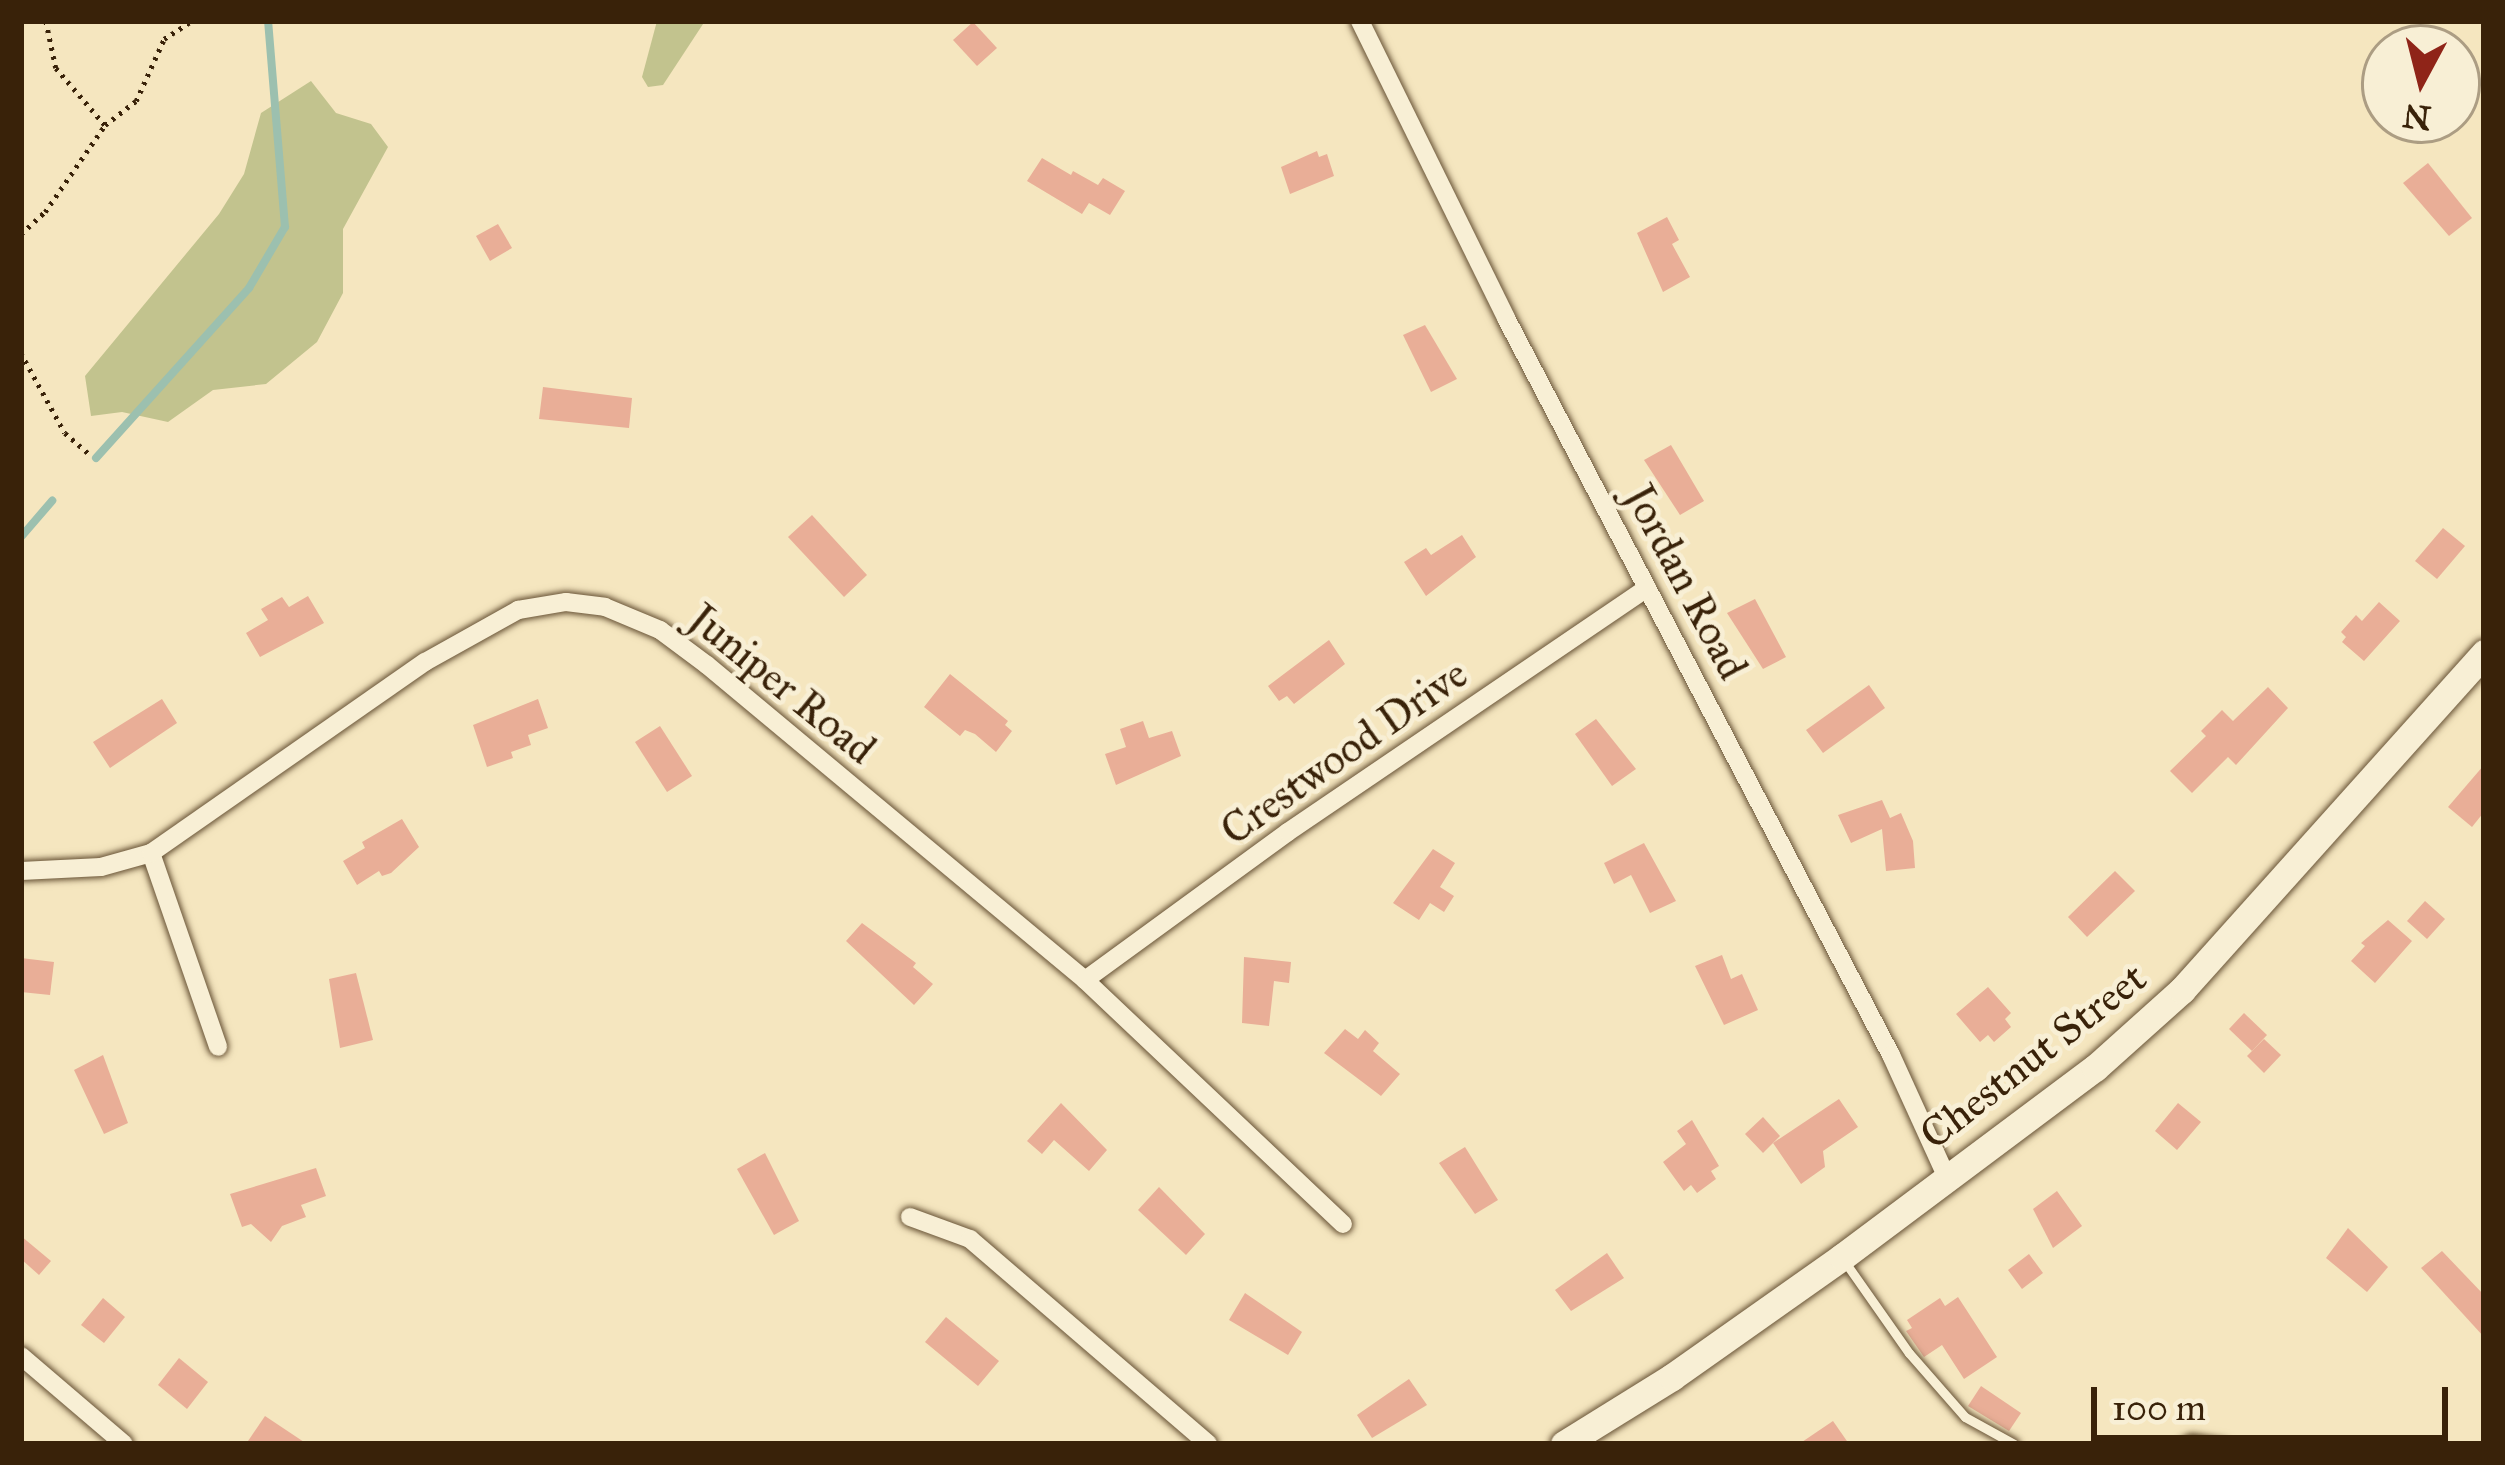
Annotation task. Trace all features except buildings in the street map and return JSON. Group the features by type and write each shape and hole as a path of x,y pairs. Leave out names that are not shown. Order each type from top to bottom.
{"main road":[{"name":"Chestnut Street","path":"1564,1444 1672,1377 1842,1257 2095,1068 2182,990 2480,664"}],"street":[{"name":"Jordan Road","path":"1360,21 1646,588 1891,1055 1947,1178"},
{"name":"Crestwood Drive","path":"1085,980 1288,832 1646,588"},
{"name":"Juniper Road","path":"21,871 101,867 151,853 425,662 518,610 566,602 605,607 660,630 707,665 1085,980 1343,1224"},
{"path":"151,853 218,1047"},
{"path":"910,1217 970,1239 1208,1444"},
{"path":"21,1356 124,1444"}],"lane":[{"path":"1842,1257 1909,1353 1965,1417 2014,1444"},
{"path":"2182,1444 2191,1438 2224,1444"}],"path":[{"path":"46,21 56,68 105,125"},
{"path":"21,234 45,212 105,125 136,101 164,39 192,21"},
{"path":"21,353 65,433 89,454"}],"green space":[{"path":"657,21 705,21 663,85 648,87 642,77"},
{"path":"311,81 336,113 371,124 388,147 343,229 343,293 317,342 266,384 213,390 168,422 122,412 91,416 85,376 219,214 244,174 261,113"}],"waterway":[{"path":"96,458 249,288 285,227 268,21"},
{"path":"21,537 52,501"}]}
